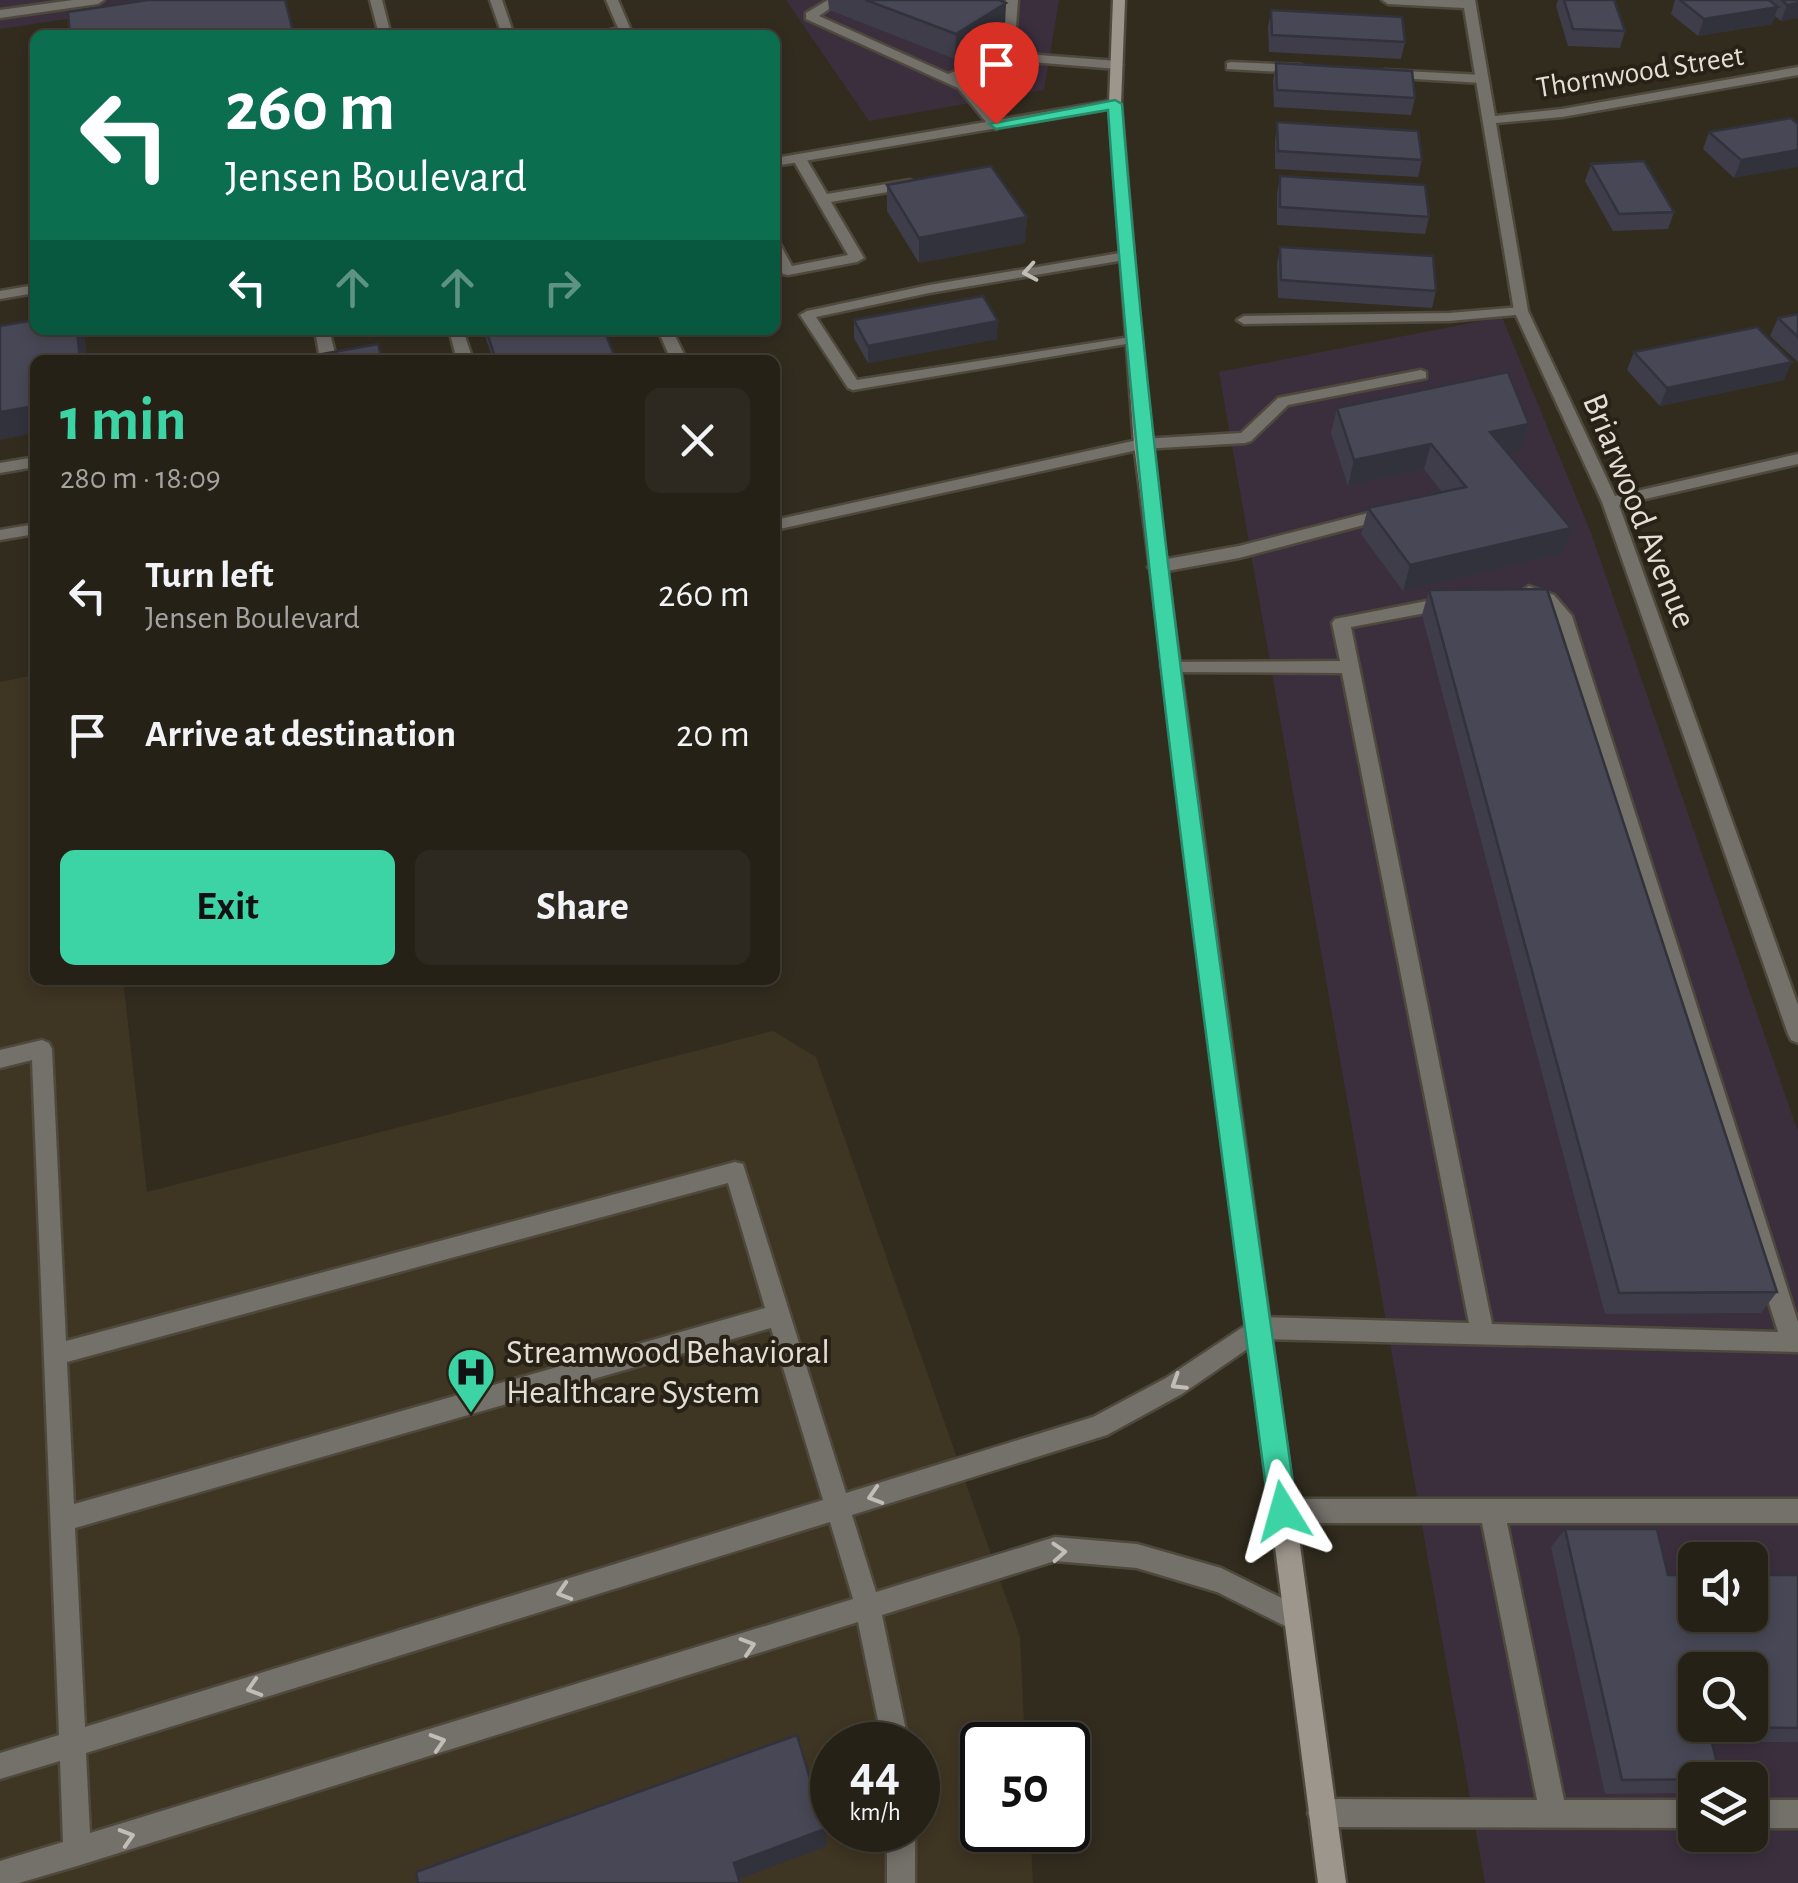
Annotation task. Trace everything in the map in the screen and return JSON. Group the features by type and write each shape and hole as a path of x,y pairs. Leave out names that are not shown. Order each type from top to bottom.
{"main road":[{"path":"1120,0 1115,104 1142,444 1332,1883"}],"street":[{"path":"0,14 98,0"},
{"path":"376,0 384,30"},
{"path":"496,0 506,30"},
{"path":"612,0 625,30"},
{"path":"836,0 810,16 963,85 996,124"},
{"path":"1008,56 1012,0"},
{"path":"1388,0 1469,2"},
{"name":"Briarwood Avenue","path":"1469,2 1521,311 1610,502 1790,992 1798,1034"},
{"path":"948,78 1008,56 1117,65"},
{"path":"1231,66 1308,70"},
{"name":"Thornwood Street","path":"1490,120 1562,113 1798,71"},
{"path":"1366,73 1482,79"},
{"path":"780,161 1115,104"},
{"path":"780,256 788,271 857,258 799,158"},
{"path":"823,200 932,180"},
{"path":"1126,256 807,314 853,384 1132,339"},
{"path":"929,289 926,304 837,320 832,332 857,373 992,349 1009,356"},
{"path":"0,295 30,290"},
{"path":"1244,320 1449,318 1521,311"},
{"path":"323,335 327,353"},
{"path":"780,524 1142,444 1244,438 1283,400 1421,375"},
{"path":"1610,502 1798,459"},
{"path":"0,468 30,463"},
{"path":"1156,567 1239,552 1409,507"},
{"path":"0,536 30,530"},
{"path":"0,1766 1098,1427 1174,1386 1258,1328 1793,1343 1563,616 1548,599 1536,594 1523,590 1505,593"},
{"path":"1468,600 1341,623 1483,1334"},
{"path":"1170,666 1350,668"},
{"path":"0,1060 42,1050 77,1852"},
{"path":"55,1355 735,1171 868,1607 891,1722"},
{"path":"62,1520 779,1315"},
{"path":"1283,1511 1798,1511"},
{"path":"1492,1511 1553,1813"},
{"path":"0,1875 1054,1549 1137,1556 1221,1581 1297,1620"},
{"path":"1322,1813 1678,1814"},
{"path":"1768,1814 1798,1814"},
{"path":"901,1852 901,1883"}],"shaded area":[{"path":"0,0 195,0 0,29"},
{"path":"786,0 1059,0 1044,90 869,121"},
{"path":"1502,317 1591,533 1798,1132 1798,1883 1485,1883 1219,372"},
{"name":"Streamwood Behavioral Healthcare System","path":"30,676 30,985 124,985 147,1192 773,1031 816,1057 1020,1637 1024,1722 960,1722 960,1852 1031,1852 1033,1883 0,1883 0,682"}],"building":[{"path":"148,0 285,0 293,30 70,30 68,12"},
{"path":"866,0 999,0 1006,3 956,34"},
{"path":"1564,0 1614,0 1625,31 1573,29"},
{"path":"1680,0 1769,0 1778,7 1704,19"},
{"path":"1271,10 1402,17 1405,42 1272,35"},
{"path":"1276,63 1412,71 1415,98 1277,90"},
{"path":"1791,118 1798,124 1798,150 1741,160 1709,132"},
{"path":"1277,122 1418,131 1422,160 1278,151"},
{"path":"1644,161 1674,212 1619,214 1591,164"},
{"path":"991,166 1027,217 919,238 887,185"},
{"path":"1280,176 1425,185 1429,217 1280,207"},
{"path":"1280,247 1433,256 1436,291 1281,280"},
{"path":"983,296 998,321 868,346 854,320"},
{"path":"1798,314 1798,337 1778,318"},
{"path":"30,321 30,335 78,335 80,355 30,355 30,407 0,412 0,326"},
{"path":"1757,327 1792,362 1667,388 1634,352"},
{"path":"488,335 606,335 614,355 494,355"},
{"path":"378,344 381,355 317,355"},
{"path":"1508,372 1529,424 1490,432 1571,528 1410,565 1368,508 1466,487 1431,444 1354,460 1337,408"},
{"path":"1547,589 1777,1292 1619,1293 1429,590"},
{"path":"1565,1529 1657,1529 1668,1575 1678,1575 1678,1632 1768,1632 1768,1575 1798,1575 1798,1728 1768,1728 1768,1652 1678,1652 1678,1742 1712,1742 1717,1762 1678,1762 1678,1779 1622,1780"},
{"path":"797,1735 810,1779 810,1835 734,1863 740,1883 418,1883 416,1872"}],"place":[{"name":"Streamwood Behavioral Healthcare System","path":"471,1414"}],"route":[{"path":"996,124 1115,104 1132,339 1156,567 1283,1511"}]}
